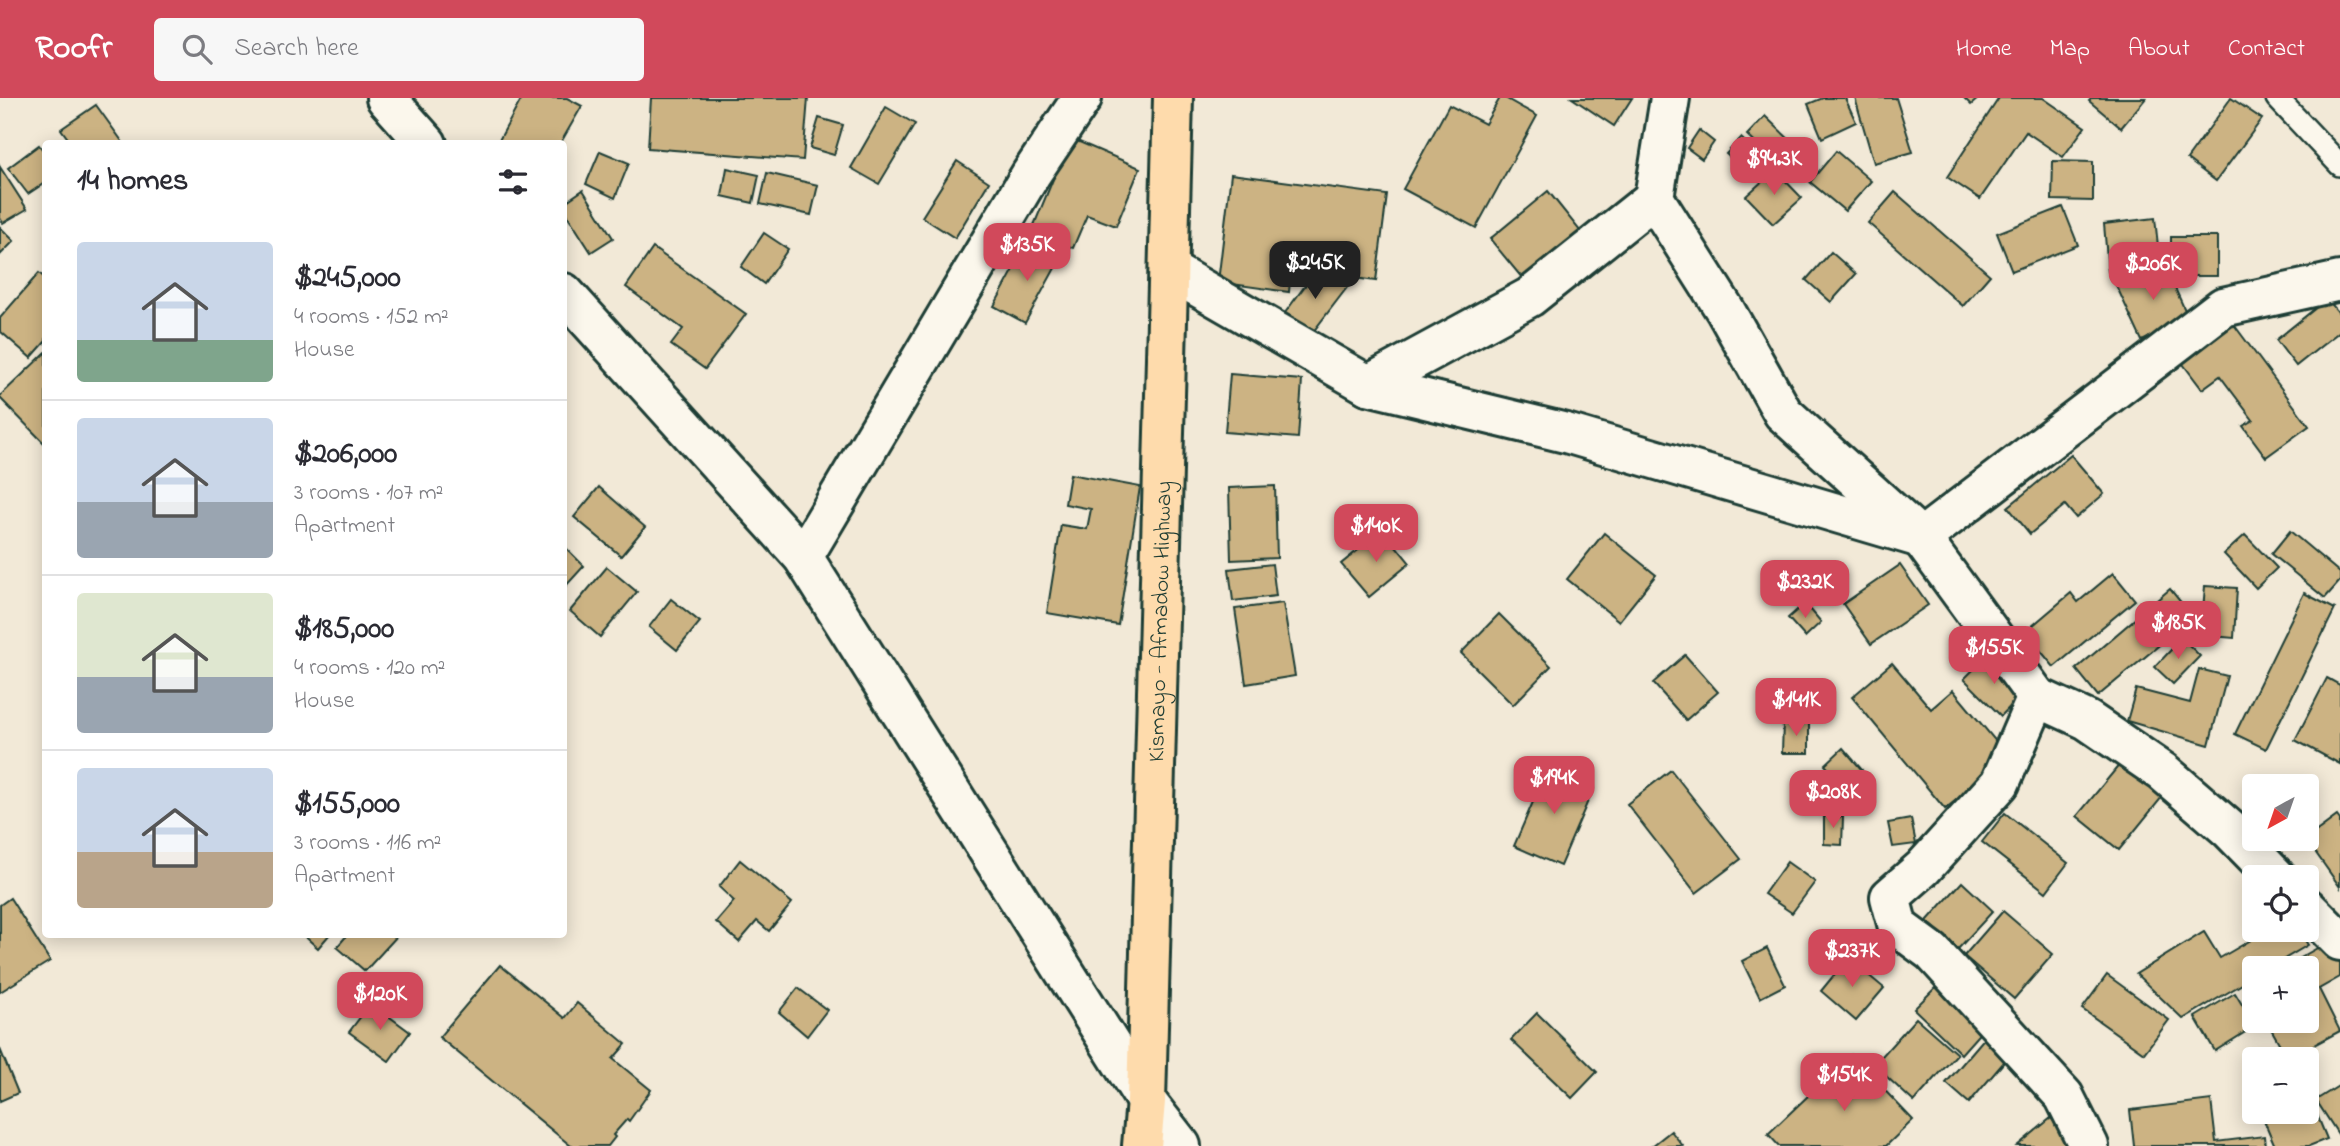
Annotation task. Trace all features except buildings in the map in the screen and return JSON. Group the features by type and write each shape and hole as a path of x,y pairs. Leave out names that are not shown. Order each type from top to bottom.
{"main road":[{"name":"Kismayo - Afmadow Highway","path":"1142,1146 1146,1101 1173,98"}],"street":[{"path":"386,98 423,140"},
{"path":"803,557 1031,174 1082,98"},
{"path":"1670,98 1654,198 1725,310 1783,413 1921,538 2037,697 2087,720 2163,772 2230,829 2264,865"},
{"path":"1368,385 1530,297 1654,198"},
{"path":"1169,270 1368,385 1566,433 1921,538"},
{"path":"1921,538 2222,307 2340,281"},
{"path":"567,296 803,557 1146,1101 1181,1146"},
{"path":"2037,697 2000,783 1923,868 1890,897 1898,927 1932,952 2064,1096 2089,1146"},
{"path":"2319,921 2340,942"}],"lane":[{"path":"2277,98 2340,165"}]}
